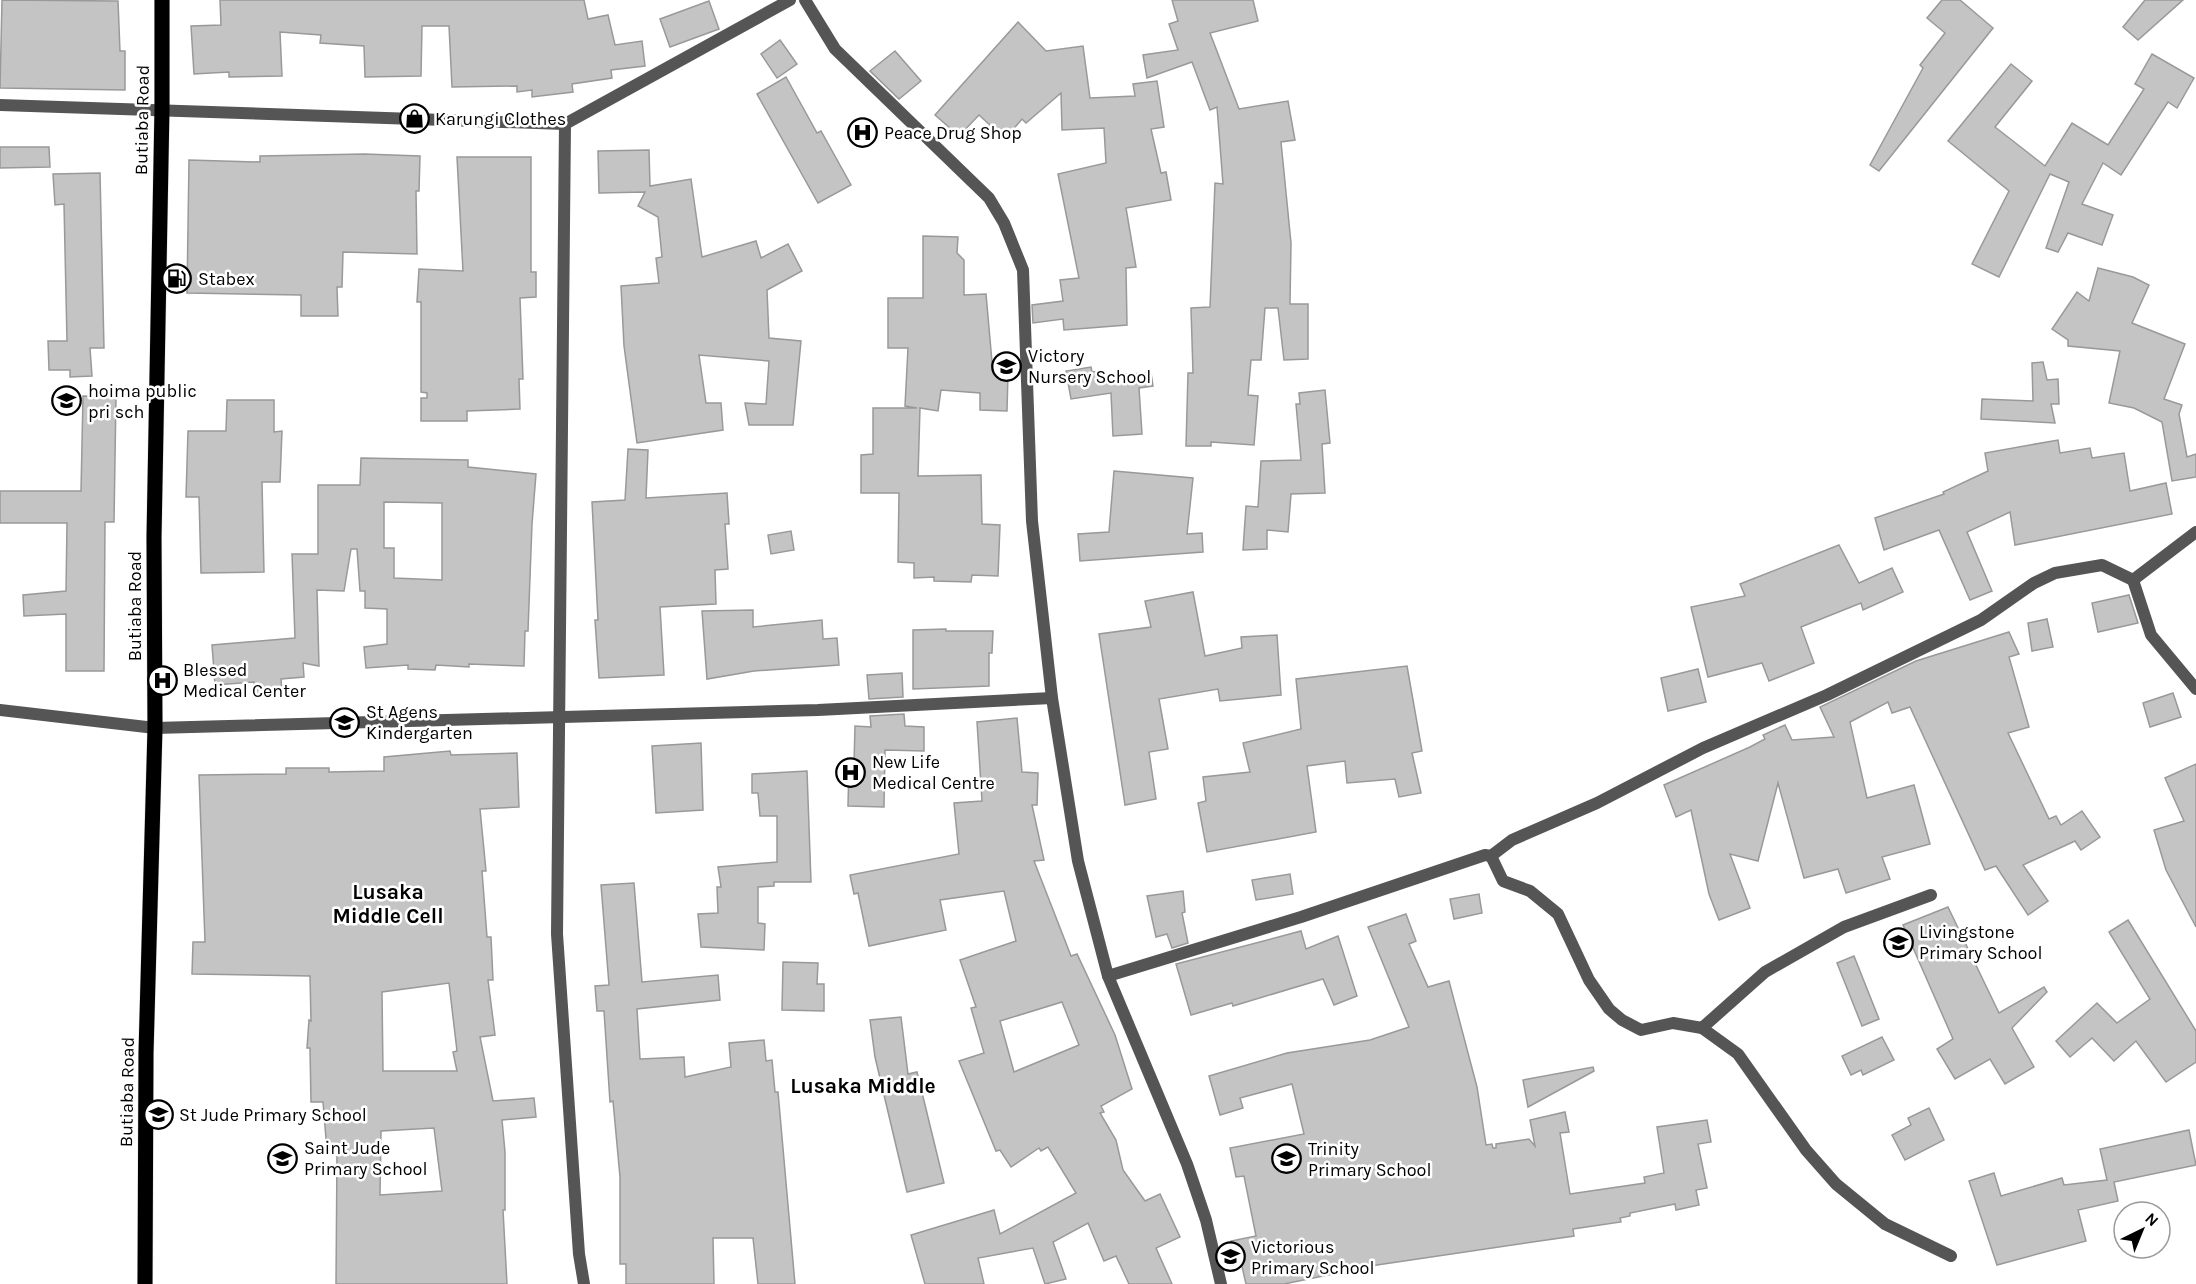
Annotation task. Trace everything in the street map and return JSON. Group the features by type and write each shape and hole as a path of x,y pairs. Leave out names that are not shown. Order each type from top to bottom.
{"main road":[{"name":"Butiaba Road","path":"145,1284 146,1053 155,728 154,537 162,0"}],"street":[{"path":"0,105 162,108 565,124 790,0"},
{"path":"805,0 835,49 989,198 1004,223 1023,270 1032,521 1052,698 1078,861 1108,976 1187,1164 1206,1220 1221,1284"},
{"path":"565,124 557,934 579,1254 584,1284"},
{"path":"2133,580 2196,532"},
{"path":"1108,976 1301,917 1474,858 1491,855 1512,840 1597,803 1703,748 1827,695 1981,620 2034,583 2055,573 2102,565 2133,580 2151,635 2196,689"},
{"path":"0,710 155,728 818,710 1052,698"},
{"path":"1491,855 1503,881 1530,891 1558,914 1589,980 1616,1015 1641,1030 1673,1023 1702,1028 1738,1054 1800,1142 1836,1184 1885,1224 1951,1256"},
{"path":"1702,1028 1765,972 1844,927 1931,895"}],"building":[{"path":"2,0 118,1 120,51 125,51 125,90 0,88"},
{"path":"220,0 584,0 588,19 608,15 615,45 642,41 645,66 611,70 612,78 572,84 573,92 532,97 532,90 517,92 517,86 452,87 449,26 422,26 421,76 365,77 364,46 320,43 321,35 280,32 282,76 229,77 229,72 194,74 191,26 221,25"},
{"path":"1172,0 1253,0 1258,21 1210,33 1239,109 1288,101 1295,140 1281,142 1291,243 1290,304 1308,304 1308,359 1284,360 1278,308 1265,308 1261,360 1251,360 1248,395 1258,396 1254,445 1211,442 1211,446 1186,446 1188,373 1193,373 1191,308 1210,307 1215,183 1223,184 1217,107 1210,110 1192,62 1147,78 1143,55 1178,50 1169,24 1178,21"},
{"path":"1942,0 1960,0 1993,28 1879,171 1870,165 1923,68 1920,65 1945,33 1927,18"},
{"path":"2145,0 2183,0 2138,40 2123,27"},
{"path":"709,1 719,29 670,47 660,19"},
{"path":"1018,22 1046,51 1083,46 1090,98 1135,96 1133,84 1157,81 1164,127 1151,129 1161,173 1166,172 1171,200 1126,208 1136,267 1126,268 1127,325 1064,330 1063,319 1033,323 1032,305 1063,301 1060,280 1079,278 1058,174 1106,163 1104,128 1062,130 1061,93 1026,123 1022,119 1005,139 979,115 959,136 935,115"},
{"path":"780,40 797,64 777,78 761,54"},
{"path":"895,51 921,81 899,99 870,71"},
{"path":"2152,54 2194,78 2177,108 2168,102 2121,175 2103,163 2082,204 2113,215 2102,245 2068,233 2058,252 2046,248 2069,182 2050,174 1999,277 1972,264 2009,191 1948,141 2011,64 2032,81 1995,127 2045,166 2072,123 2108,145 2144,89 2135,84"},
{"path":"786,77 817,133 821,131 851,185 818,203 757,94"},
{"path":"0,147 49,147 50,167 0,168"},
{"path":"649,150 650,186 691,179 702,257 756,241 761,258 788,244 802,271 767,290 769,338 801,341 793,425 749,425 745,403 766,404 769,361 699,355 706,403 721,403 723,430 637,443 624,346 621,286 659,283 656,258 662,257 658,217 638,206 645,192 599,193 598,151"},
{"path":"364,154 420,156 419,191 416,191 417,254 343,252 342,287 337,287 338,316 301,316 301,295 187,293 189,160 260,162 260,156"},
{"path":"457,157 531,157 531,272 536,272 536,297 520,298 523,379 519,379 520,409 467,411 467,421 421,421 421,398 427,398 427,393 421,392 421,302 417,302 419,269 463,271"},
{"path":"100,173 104,348 90,348 92,376 70,377 70,370 49,370 48,341 67,341 64,204 55,205 53,174"},
{"path":"923,236 958,237 957,253 964,260 964,295 986,294 993,373 1008,374 1007,411 980,410 980,393 941,390 938,411 920,408 918,476 981,475 982,524 1000,525 998,576 972,575 971,582 934,581 934,577 914,578 914,563 898,562 899,493 861,493 861,455 873,454 873,408 917,408 905,406 908,348 888,348 888,298 923,298"},
{"path":"2098,268 2133,277 2149,285 2132,323 2185,344 2164,399 2182,405 2179,414 2187,457 2196,454 2196,477 2172,481 2162,422 2134,408 2109,403 2120,351 2068,346 2068,340 2052,329 2077,292 2089,301"},
{"path":"2043,362 2047,380 2058,379 2059,404 2051,404 2055,423 1981,419 1982,399 2033,401 2032,363"},
{"path":"1091,367 1092,372 1101,371 1102,375 1151,373 1153,386 1139,388 1142,434 1113,436 1111,393 1071,399 1066,371"},
{"path":"1325,390 1330,443 1322,444 1325,493 1291,494 1288,532 1267,530 1267,549 1243,550 1246,506 1258,507 1261,461 1301,460 1296,404 1300,404 1299,393"},
{"path":"83,396 116,397 114,522 105,522 104,671 66,671 66,614 24,616 23,595 66,591 67,523 0,523 0,491 81,491"},
{"path":"227,400 274,400 274,432 282,431 280,482 262,482 264,572 201,573 199,497 186,497 188,431 226,431"},
{"path":"2058,440 2060,453 2090,448 2092,458 2124,453 2130,491 2166,483 2172,514 2015,545 2010,512 1967,532 1992,591 1970,600 1939,530 1884,550 1875,518 1944,494 1943,492 1988,471 1985,453"},
{"path":"628,449 648,450 646,498 727,493 729,524 725,524 728,569 715,570 716,604 660,607 664,675 599,678 592,502 625,500"},
{"path":"361,458 468,460 468,467 536,474 528,631 525,631 524,666 436,665 435,670 408,669 408,665 366,668 364,647 387,644 387,609 365,608 365,591 360,591 357,549 351,549 344,591 317,590 319,666 303,663 304,677 281,679 282,692 255,695 254,682 215,685 212,645 295,638 292,554 318,554 318,485 360,485","holes":["384,502 442,503 442,580 394,578 394,548 384,548"]},
{"path":"1114,471 1193,478 1187,534 1202,533 1203,552 1080,561 1078,534 1109,532"},
{"path":"791,531 794,550 771,554 768,535"},
{"path":"1839,545 1859,583 1892,568 1903,592 1863,610 1861,603 1801,627 1814,663 1769,681 1762,663 1708,677 1691,607 1745,596 1740,584"},
{"path":"1193,592 1205,656 1242,648 1241,637 1277,635 1281,695 1220,701 1218,689 1159,699 1168,749 1149,752 1156,799 1125,805 1099,634 1151,627 1145,601"},
{"path":"2129,595 2138,623 2098,632 2092,603"},
{"path":"753,610 753,627 822,620 823,639 837,638 839,665 754,671 707,679 702,611"},
{"path":"2047,619 2053,647 2032,651 2028,623"},
{"path":"946,629 946,631 993,631 992,653 989,653 989,686 913,689 913,630"},
{"path":"2009,632 2019,654 2009,657 2029,727 2008,733 2049,819 2056,816 2061,825 2082,811 2100,837 2081,850 2075,841 2023,865 2048,901 2028,915 1996,866 1985,870 1910,707 1892,713 1888,702 1850,722 1867,798 1914,785 1930,844 1882,857 1890,879 1846,893 1838,869 1804,878 1778,783 1758,861 1730,854 1750,908 1719,920 1709,894 1691,810 1676,817 1664,785 1750,747 1765,739 1763,735 1785,725 1792,740 1834,737 1820,707 1916,661"},
{"path":"1407,666 1422,751 1412,753 1421,793 1399,797 1395,779 1347,783 1345,761 1307,766 1316,832 1207,852 1198,803 1206,801 1203,777 1250,772 1243,743 1301,729 1296,679"},
{"path":"1698,669 1706,702 1668,711 1661,678"},
{"path":"902,673 903,697 869,699 867,675"},
{"path":"2173,693 2181,717 2150,727 2143,703"},
{"path":"904,714 905,726 924,727 924,751 885,750 884,807 848,806 849,764 854,764 855,726 871,727 870,716"},
{"path":"1017,718 1022,772 1038,773 1037,805 1032,805 1044,860 1034,861 1071,956 1077,954 1115,1035 1132,1089 1101,1106 1104,1112 1100,1113 1116,1140 1123,1170 1145,1201 1160,1194 1180,1237 1156,1248 1172,1284 1129,1284 1116,1256 1104,1261 1088,1223 1053,1242 1066,1279 1045,1284 1033,1248 978,1258 984,1284 925,1284 911,1235 994,1210 1000,1234 1076,1193 1048,1147 1041,1151 1039,1148 1011,1167 1000,1150 996,1151 959,1061 984,1053 971,1008 976,1007 960,960 1016,941 1004,891 940,900 946,930 869,946 858,893 854,894 850,875 959,854 954,803 982,801 977,722","holes":["1062,1002 1079,1045 1014,1072 1000,1021"]},
{"path":"701,743 703,810 656,813 652,746"},
{"path":"450,751 451,755 517,753 519,807 480,809 486,871 482,871 487,937 491,937 493,980 488,980 495,1035 480,1037 493,1101 534,1098 536,1117 502,1120 505,1152 505,1210 503,1210 507,1284 336,1284 337,1151 327,1151 323,1102 311,1102 310,1048 307,1048 309,1020 311,1021 310,976 192,974 193,942 205,942 199,775 286,774 286,768 329,768 329,772 384,771 384,757","holes":["449,983 457,1051 453,1052 457,1071 383,1071 382,992","434,1128 442,1191 380,1195 381,1131"]},
{"path":"2196,764 2196,927 2166,870 2154,830 2184,821 2165,778"},
{"path":"807,771 811,882 774,882 774,886 758,887 758,923 765,924 764,950 701,947 698,914 718,913 717,887 721,887 718,867 777,862 777,816 760,816 758,793 752,793 752,774"},
{"path":"1290,874 1293,894 1256,900 1252,880"},
{"path":"634,883 642,982 718,975 720,1000 637,1009 640,1059 684,1057 685,1077 731,1067 729,1043 764,1040 766,1061 772,1060 775,1092 778,1092 795,1284 758,1284 753,1238 713,1238 714,1284 626,1284 626,1264 620,1264 620,1177 613,1101 610,1102 604,1011 597,1011 595,986 609,985 601,885"},
{"path":"1183,891 1185,912 1182,913 1188,943 1172,948 1167,934 1156,937 1147,896"},
{"path":"1479,894 1482,913 1454,919 1450,899"},
{"path":"1948,907 1999,1013 2044,987 2047,992 2012,1028 2034,1067 2005,1084 1990,1059 1955,1079 1937,1049 1953,1039 1903,925"},
{"path":"1406,914 1416,941 1409,944 1428,987 1449,981 1477,1087 1486,1145 1492,1144 1493,1148 1496,1148 1496,1144 1529,1139 1535,1146 1530,1120 1565,1112 1569,1132 1560,1133 1570,1194 1645,1183 1644,1177 1664,1173 1657,1127 1707,1120 1711,1142 1698,1144 1707,1188 1696,1190 1699,1205 1676,1210 1675,1204 1630,1213 1630,1216 1620,1218 1621,1222 1573,1229 1574,1236 1377,1265 1284,1284 1246,1284 1241,1262 1235,1263 1231,1241 1256,1236 1244,1176 1236,1177 1230,1148 1304,1134 1292,1084 1240,1098 1243,1108 1220,1115 1209,1076 1287,1053 1370,1040 1409,1027 1368,927"},
{"path":"2128,920 2196,1031 2196,1062 2166,1082 2136,1041 2114,1061 2092,1038 2070,1057 2056,1041 2097,1003 2117,1023 2150,999 2109,932"},
{"path":"1301,931 1306,949 1338,936 1357,996 1334,1005 1323,979 1233,1006 1232,1003 1191,1015 1176,964"},
{"path":"1854,956 1879,1019 1862,1026 1837,963"},
{"path":"783,962 818,963 817,984 824,984 824,1011 782,1010"},
{"path":"901,1017 908,1074 917,1072 944,1183 907,1192 875,1057 870,1020"},
{"path":"1882,1037 1894,1060 1863,1075 1861,1070 1851,1075 1842,1056"},
{"path":"1593,1067 1594,1071 1528,1107 1523,1080"},
{"path":"1929,1108 1944,1140 1905,1160 1892,1135 1911,1125 1908,1118"},
{"path":"2189,1130 2196,1165 2114,1182 2118,1200 2078,1210 2086,1241 1997,1265 1969,1181 1994,1173 2001,1196 2062,1178 2064,1185 2107,1180 2100,1149"}],"place":[{"name":"Karungi Clothes","path":"414,119"},
{"name":"Peace Drug Shop","path":"863,133"},
{"name":"Stabex","path":"177,279"},
{"name":"Victory Nursery School","path":"1007,366"},
{"name":"hoima public pri sch","path":"67,401"},
{"name":"Blessed Medical Center","path":"162,680"},
{"name":"St Agens Kindergarten","path":"345,722"},
{"name":"New Life Medical Centre","path":"851,772"},
{"name":"Livingstone Primary School","path":"1898,942"},
{"name":"St Jude Primary School","path":"158,1115"},
{"name":"Saint Jude Primary School","path":"283,1158"},
{"name":"Trinity Primary School","path":"1287,1159"},
{"name":"Victorious Primary School","path":"1230,1257"}],"district":[{"name":"Lusaka Middle Cell","path":"388,904"},
{"name":"Lusaka Middle","path":"863,1086"}]}
